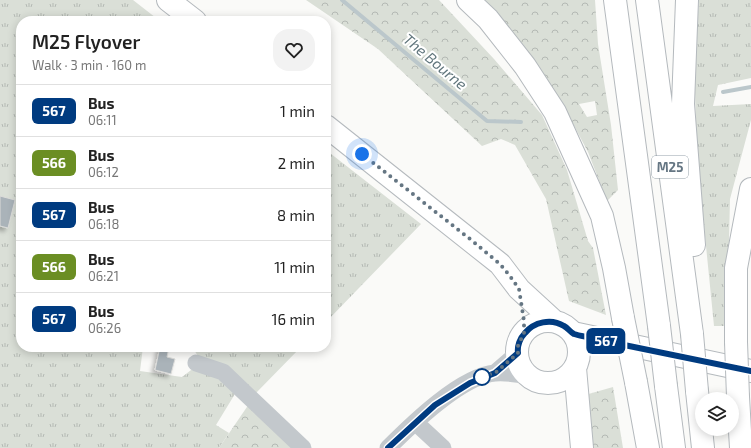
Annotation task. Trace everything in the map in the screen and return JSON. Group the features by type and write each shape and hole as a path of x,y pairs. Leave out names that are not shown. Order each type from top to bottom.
{"main road":[{"path":"168,0 189,16"},
{"path":"468,0 488,19 525,66 555,112 602,216 614,268 648,448"},
{"name":"M25","path":"615,0 674,448"},
{"name":"M25","path":"647,0 692,334 703,448"},
{"path":"687,0 683,104 697,285 692,334"},
{"path":"331,130 500,264 519,289 564,328 578,344 577,362 582,448"},
{"path":"741,448 736,342 736,268 751,189"},
{"path":"519,289 524,321 518,360 523,371 529,376 544,383 556,382 567,377 577,362 610,342"},
{"path":"521,343 530,327 540,322 610,342 751,371"},
{"path":"550,383 561,394 573,417 582,448"}],"street":[{"path":"495,373 521,343"},
{"path":"196,363 224,372 303,448"},
{"path":"388,448 435,405 460,388 480,377 495,373 529,376"},
{"path":"415,422 443,448"}],"green space":[{"path":"0,0 133,0 154,16 16,16 16,352 142,352 140,371 182,377 195,367 238,389 216,425 229,433 219,448 0,448"},
{"path":"306,0 439,0 494,59 542,115 567,170 588,241 593,248 606,315 569,301 546,199 515,145 501,139 482,146 378,49"},
{"path":"485,0 595,0 598,44 611,125 618,190 607,201 588,152 564,107 533,58","holes":["595,101 597,115 587,117 579,104"]},
{"path":"699,0 751,0 751,78 718,85 713,106 751,104 751,120 730,199 727,326 714,326 697,156 694,62"},
{"path":"331,154 421,224 331,317"},
{"path":"195,352 296,352 256,393 198,356"},
{"path":"613,387 623,448 593,448 585,395"},
{"path":"251,401 297,448 219,448"}],"building":[{"path":"0,196 15,200 8,228 0,226"},
{"path":"159,352 168,352 167,357 175,359 171,374 155,370"}],"waterway":[{"name":"The Bourne","path":"342,0 487,121 521,122"},
{"name":"The Bourne","path":"723,92 751,87"}],"bus line":[{"name":"567","path":"388,448 435,405 460,388 480,377 495,373 510,361 518,353 517,348 521,336 530,327 540,322 552,321 564,325 573,333 595,339 751,371"}],"route":[{"path":"362,154 500,264 519,289 524,321 524,333 521,336 517,348 518,353 495,373 480,377 482,377"}]}
